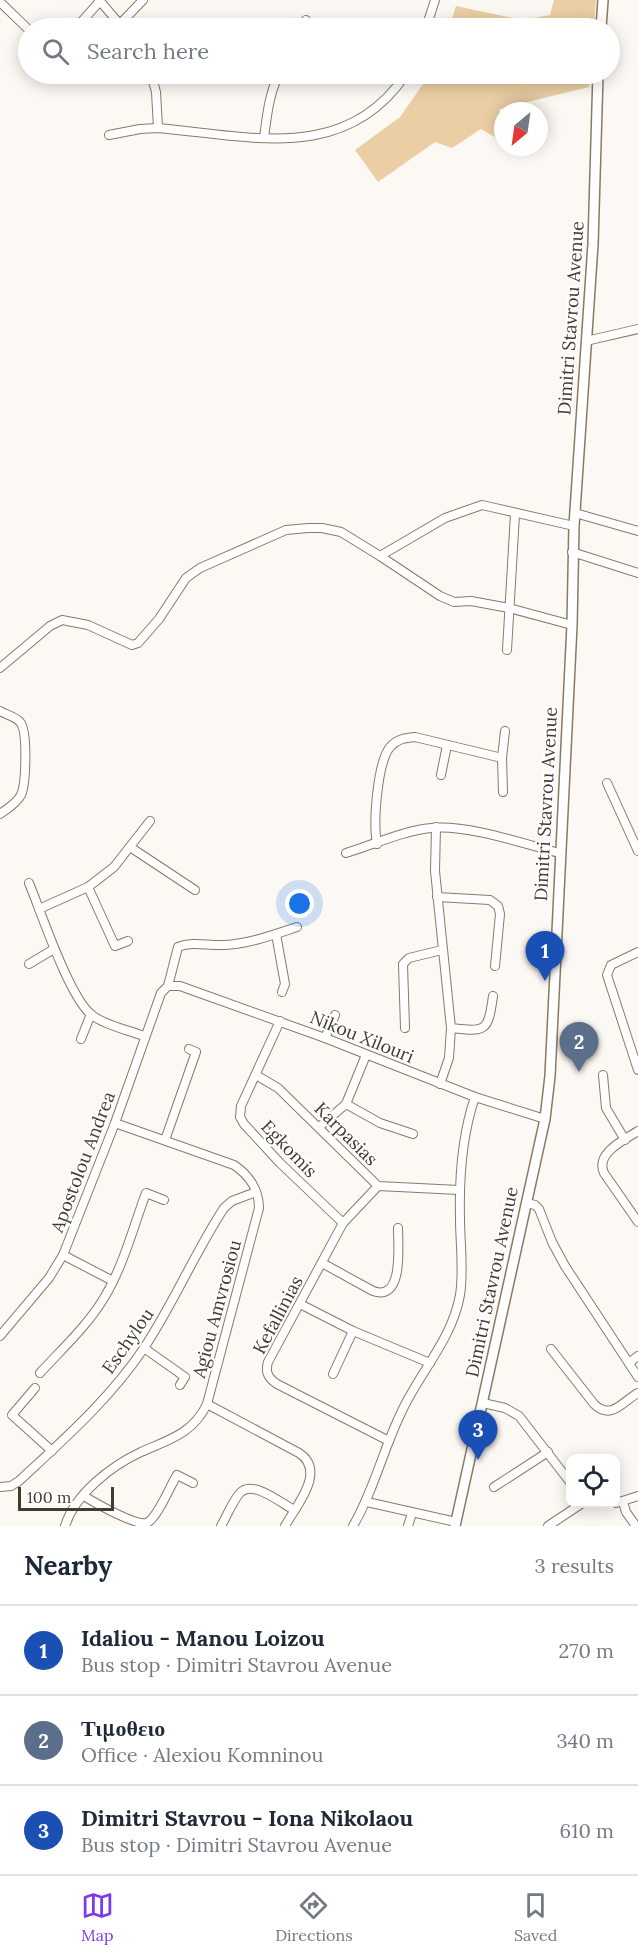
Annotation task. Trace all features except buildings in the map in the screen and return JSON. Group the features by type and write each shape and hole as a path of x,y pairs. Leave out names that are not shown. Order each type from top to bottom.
{"main road":[{"path":"602,18 603,0"},
{"name":"Dimitri Stavrou Avenue","path":"455,1524 545,1119 550,1076 572,625 572,552 593,244 598,84"}],"street":[{"path":"128,18 143,0"},
{"path":"429,18 435,0"},
{"path":"85,18 99,1 115,18"},
{"path":"0,2 18,19"},
{"path":"154,84 158,128"},
{"path":"264,138 274,84"},
{"path":"109,135 158,128 264,138 305,138 339,129 358,119 380,104 397,84"},
{"path":"586,341 638,328"},
{"path":"380,556 445,518 482,505 574,526"},
{"path":"575,513 638,531"},
{"path":"507,650 514,514"},
{"path":"0,668 50,626 62,620 88,625 132,645 138,643 159,619 186,578 200,568 286,530 322,528 341,532 440,596 454,602 471,601 509,608 572,625"},
{"path":"572,552 638,573"},
{"path":"0,711 23,724 26,754 21,795 0,814"},
{"path":"502,792 505,731"},
{"path":"377,844 375,811 384,759 395,742 415,737 502,758"},
{"path":"441,775 447,745"},
{"path":"607,783 638,850"},
{"path":"39,909 88,886 114,867 150,821"},
{"path":"435,827 437,897 451,1028 449,1058 440,1083"},
{"path":"346,853 435,827 464,829 560,853"},
{"path":"130,847 195,890"},
{"path":"28,883 54,949 79,999 91,1014 144,1036"},
{"path":"88,886 116,946 128,940"},
{"path":"437,897 488,900 497,904 500,914 495,966"},
{"path":"282,992 285,984 276,934 297,927"},
{"name":"Apostolou Andrea","path":"0,1336 44,1285 63,1255 115,1123 160,993 168,986 178,947 188,943 225,945 276,934"},
{"path":"29,964 54,949"},
{"path":"405,1028 403,964 410,958 442,950"},
{"path":"638,952 611,965 607,975 638,1070"},
{"name":"Nikou Xilouri","path":"168,986 180,986 280,1021 475,1097 545,1119"},
{"path":"451,1028 474,1030 482,1028 490,1017 493,996"},
{"path":"81,1039 91,1014"},
{"path":"325,1038 335,1015"},
{"name":"Egkomis","path":"280,1021 241,1106 242,1121 280,1163 343,1223"},
{"path":"165,1140 196,1052 189,1049"},
{"path":"320,1127 346,1104 366,1055"},
{"name":"Karpasias","path":"256,1075 273,1085 320,1127 378,1186 459,1190"},
{"path":"603,1076 606,1108 625,1140"},
{"path":"353,1526 367,1502 405,1403 451,1326 460,1295 459,1190 467,1125 475,1097"},
{"path":"346,1104 380,1123 413,1134"},
{"path":"115,1123 234,1165 249,1178 256,1192"},
{"path":"638,1131 606,1154 602,1161 602,1168 638,1222"},
{"name":"Kefallinias","path":"378,1186 343,1223 268,1362 267,1371 268,1377 277,1384 389,1442"},
{"name":"Eschylou","path":"0,1487 16,1484 105,1398 144,1348 224,1208 232,1201 256,1192"},
{"name":"Agiou Amvrosiou","path":"65,1526 70,1514 99,1480 137,1454 170,1441 188,1430 207,1404 256,1220 259,1202 256,1192"},
{"path":"40,1373 95,1311 113,1281 146,1193 164,1200"},
{"path":"527,1203 539,1209 552,1242 565,1266 638,1377"},
{"path":"322,1263 373,1291 380,1293 387,1291 392,1287 396,1278 398,1228"},
{"path":"63,1255 113,1281"},
{"path":"300,1304 353,1331 430,1363"},
{"path":"333,1374 353,1331"},
{"path":"144,1348 185,1377 180,1385"},
{"path":"551,1349 594,1404 602,1410 609,1412 615,1410 638,1393"},
{"path":"629,1363 638,1356"},
{"path":"35,1388 12,1415 52,1451"},
{"path":"483,1403 501,1406 516,1413 566,1477"},
{"path":"207,1404 306,1459 311,1467 311,1478 285,1526"},
{"path":"494,1486 548,1452"},
{"path":"84,1496 106,1510 142,1525 153,1518 177,1475 193,1483"},
{"path":"221,1526 239,1494 247,1488 257,1489 294,1510"},
{"path":"620,1502 638,1496"},
{"path":"367,1502 455,1524"},
{"path":"620,1503 636,1526"},
{"path":"548,1526 574,1508"},
{"path":"408,1526 412,1513"}],"shaded area":[{"path":"554,0 596,0 595,18 533,18 550,15"},
{"path":"456,6 513,18 452,18"},
{"path":"423,84 589,84 589,87 528,102 494,102 494,137 481,129 452,148 435,142 378,182 355,150 400,117"}],"place":[{"name":"Idaliou - Manou Loizou","path":"545,981"},
{"name":"Τιμοθειο","path":"579,1072"},
{"name":"Dimitri Stavrou - Iona Nikolaou","path":"478,1460"}]}
